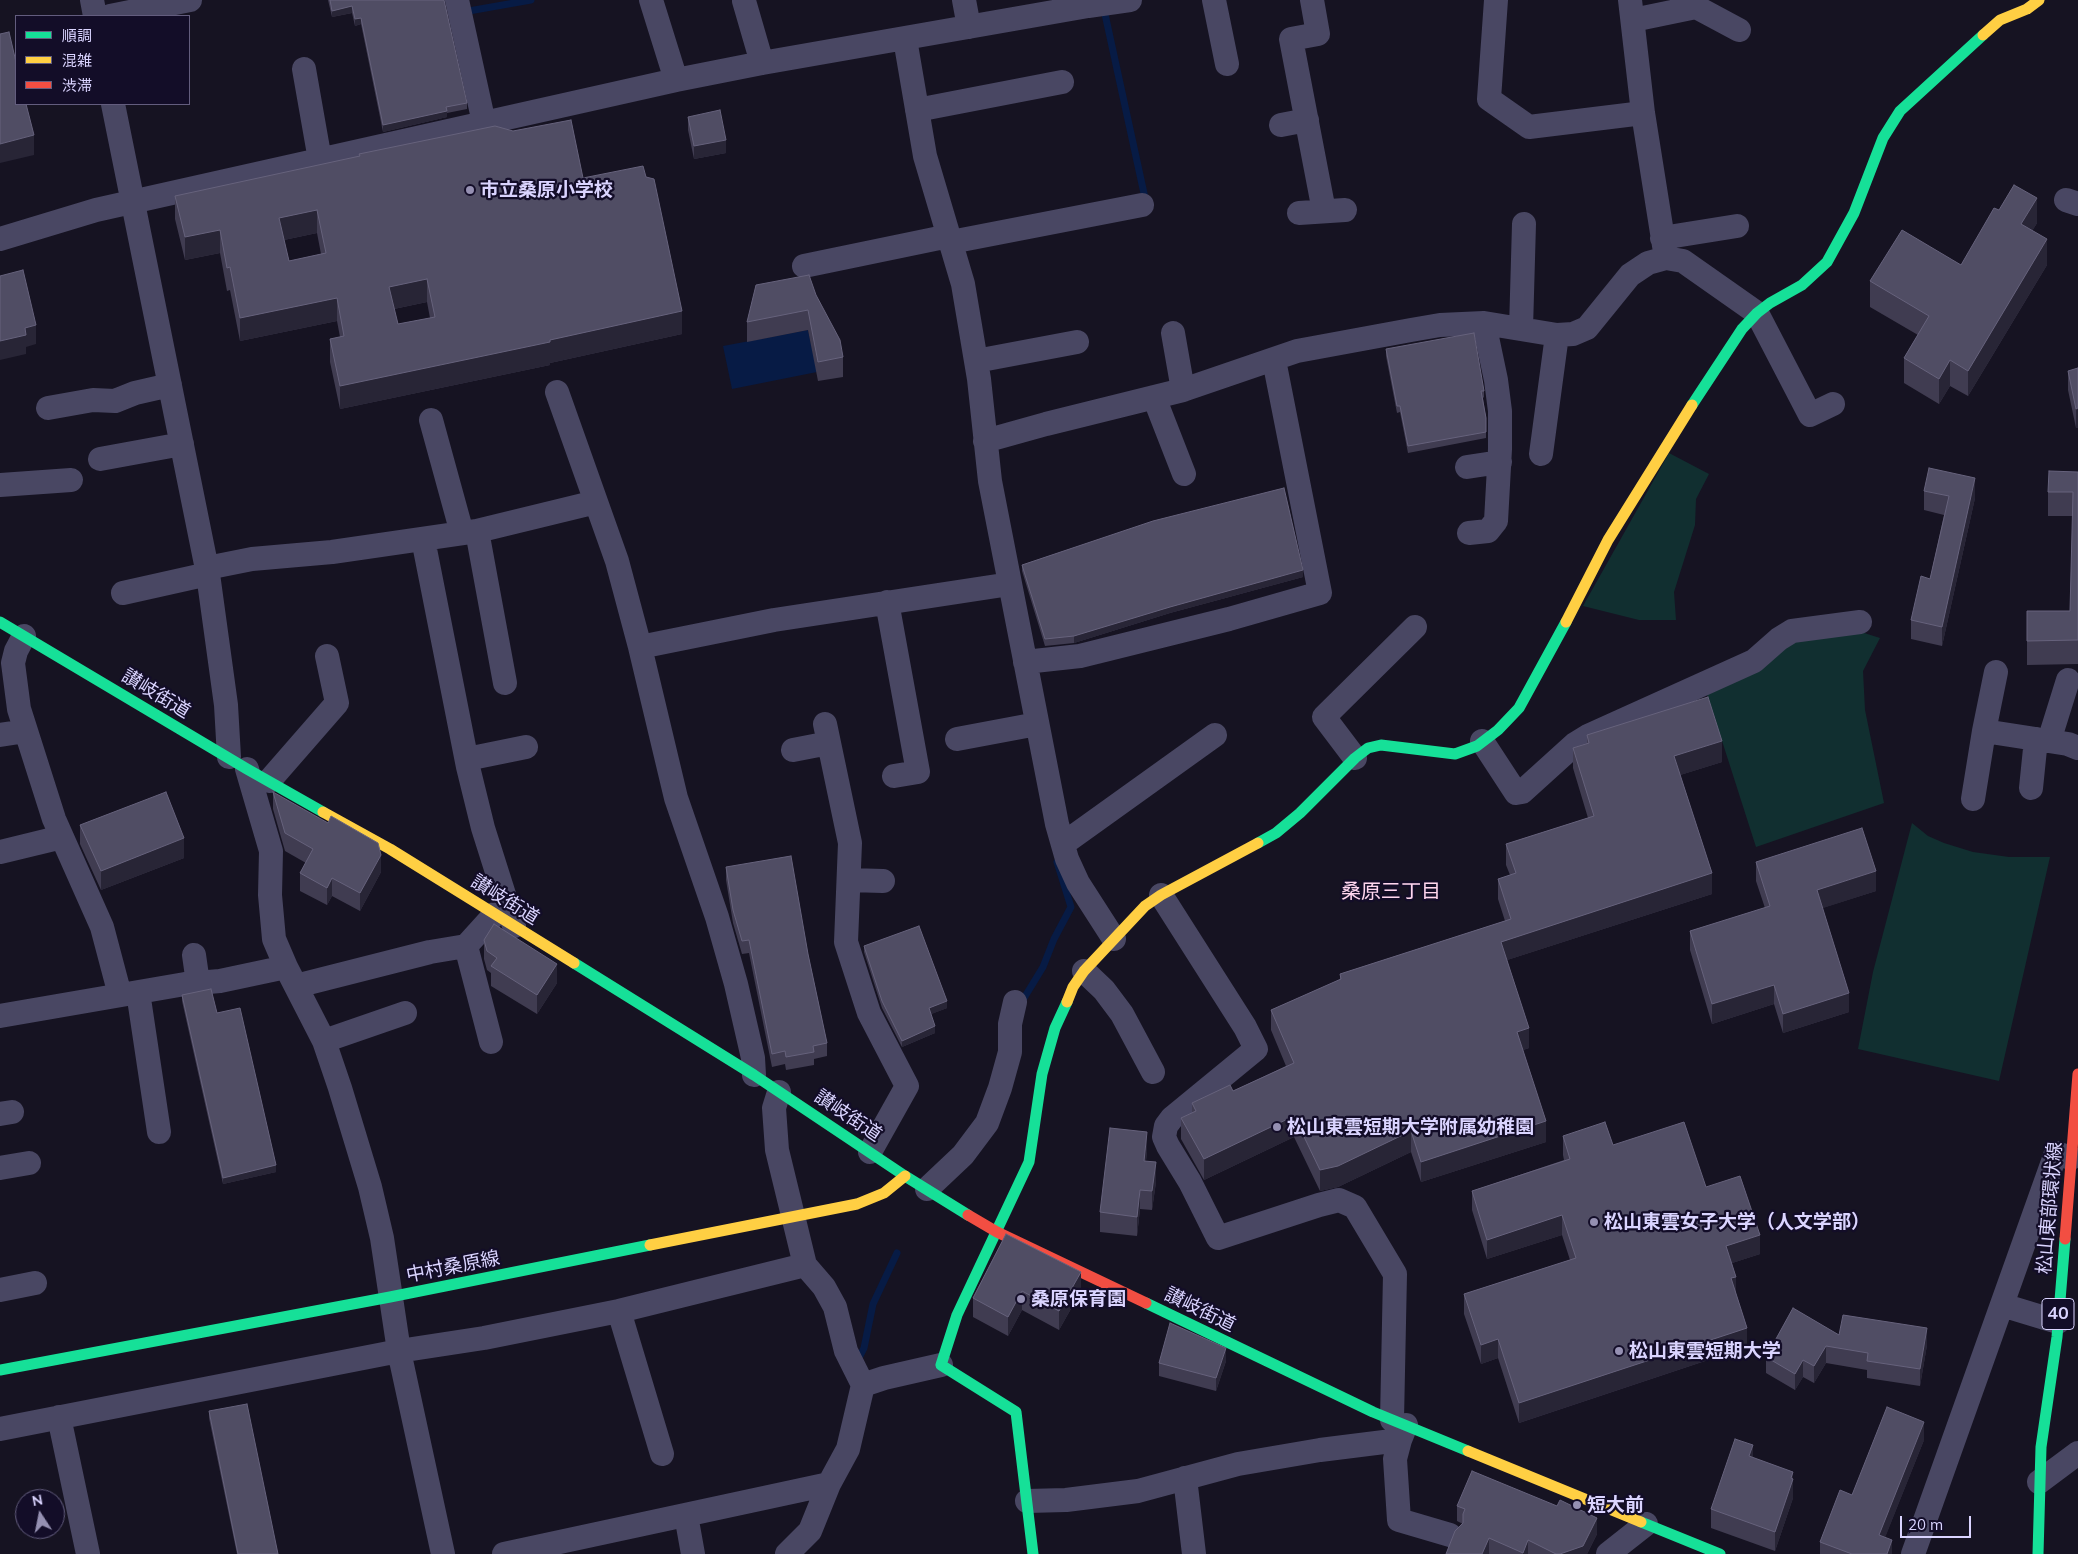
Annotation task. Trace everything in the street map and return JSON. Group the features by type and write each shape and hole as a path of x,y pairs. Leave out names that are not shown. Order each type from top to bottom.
{"street":[{"path":"92,0 96,15"},
{"path":"115,15 190,0"},
{"path":"457,0 484,123"},
{"path":"651,0 676,80"},
{"path":"964,0 969,27"},
{"path":"0,240 96,210 676,80 762,63 905,39 1087,3 1130,0"},
{"path":"1214,0 1227,64"},
{"path":"1299,213 1335,211 1307,120 1291,39 1318,34 1312,0"},
{"path":"1496,0 1489,99 1529,127 1643,113"},
{"path":"941,1365 957,1316 1029,1162 1042,1074 1055,1028 1072,987 1084,971 1145,906 1161,895 1276,833 1300,813 1355,758 1368,748 1380,745 1455,754 1477,746 1498,730 1519,708 1546,661 1608,540 1686,413 1742,329 1770,303 1802,285 1826,262 1854,213 1883,138 1900,111 2000,20 2027,9 2039,0"},
{"path":"744,1 762,63"},
{"path":"1738,30 1696,7 1631,10 1643,113 1664,248 1757,314 1810,415 1833,404"},
{"path":"905,39 925,156 963,284 976,361 990,481 1057,824 1067,859 1078,883 1114,940"},
{"path":"304,69 320,160"},
{"path":"917,110 1062,82"},
{"path":"113,105 207,571 226,705 238,763 271,851 270,895 274,939 324,1041 370,1187 382,1238 400,1351 443,1554"},
{"path":"1281,125 1307,120"},
{"path":"804,266 1142,205"},
{"path":"1521,329 1524,224"},
{"path":"986,441 1183,390 1296,351 1411,330 1440,325 1484,323 1556,335 1573,334 1587,328 1630,275 1648,263 1664,248 1737,226"},
{"path":"1469,533 1488,531 1496,521 1500,462 1500,411 1496,380 1484,323"},
{"path":"1173,333 1183,390"},
{"path":"1541,454 1556,335"},
{"path":"976,361 1077,342"},
{"path":"1025,662 1080,656 1230,619 1320,594 1274,360"},
{"path":"48,408 93,400 116,400 135,393 170,385"},
{"path":"557,392 616,561 640,647 676,798 717,917 736,984 753,1058 754,1075"},
{"path":"1154,397 1184,474"},
{"path":"431,420 470,532 505,683"},
{"path":"100,459 182,444"},
{"path":"1467,467 1500,462"},
{"path":"0,485 72,480"},
{"path":"123,593 252,559 332,552 470,532 596,502"},
{"path":"0,1016 198,983 291,976 466,946 504,920 467,758 423,539"},
{"path":"640,647 774,620 1010,584"},
{"path":"887,602 918,772 894,776"},
{"name":"讃岐街道","path":"0,622 238,763 390,849 754,1075 905,1176 997,1232 1399,1428 1720,1554"},
{"path":"1482,741 1516,793 1522,792 1575,744 1588,736 1754,661 1779,638 1792,631 1860,622"},
{"path":"1355,758 1324,717 1415,627"},
{"path":"24,636 16,651 13,663 19,709 54,819 102,927 129,994 159,1132"},
{"path":"269,781 337,703 328,656"},
{"path":"1973,799 1996,672"},
{"path":"2030,788 2043,740 2068,680"},
{"path":"957,739 1037,724"},
{"path":"1984,730 2078,748"},
{"path":"0,735 26,731"},
{"path":"793,750 827,734 850,843 846,942 869,1013 907,1086 870,1152"},
{"path":"1063,844 1215,735"},
{"path":"467,758 526,746"},
{"path":"0,852 62,837"},
{"path":"849,880 883,881"},
{"path":"1161,895 1245,1027 1256,1049 1172,1118 1166,1126 1164,1137 1168,1146 1190,1182 1218,1238 1319,1204 1339,1200 1355,1207 1395,1274 1399,1428 1395,1459 1399,1520 1450,1535"},
{"path":"466,946 491,1042"},
{"path":"194,955 198,983"},
{"path":"1084,971 1104,990 1122,1014 1153,1072"},
{"path":"927,1189 962,1155 987,1123 1000,1088 1010,1052 1010,1024 1015,1002"},
{"path":"324,1041 405,1013"},
{"name":"松山東部環状線","path":"2038,1554 2041,1447 2058,1322 2078,1074"},
{"path":"779,1092 774,1108 777,1150 805,1265 824,1287 835,1307 846,1351 863,1385 848,1449 829,1484 810,1531 787,1554"},
{"path":"1913,1554 2056,1153 2071,1158"},
{"path":"0,1168 29,1163"},
{"name":"中村桑原線","path":"0,1370 390,1297 857,1204 884,1193 905,1176"},
{"path":"0,1429 400,1351 484,1338 619,1311 805,1265"},
{"path":"0,1290 35,1283"},
{"path":"2002,1305 2058,1322"},
{"path":"619,1311 662,1454"},
{"path":"863,1385 884,1378 941,1365 1016,1412 1033,1554"},
{"path":"59,1417 88,1554"},
{"path":"1027,1501 1066,1500 1138,1491 1238,1464 1320,1450 1399,1428"},
{"path":"2039,1482 2078,1453"},
{"path":"1185,1478 1194,1554"},
{"path":"504,1554 829,1484"},
{"path":"686,1515 693,1554"},
{"path":"1608,1554 1646,1524"}],"green space":[{"path":"1669,453 1709,474 1696,499 1695,525 1674,592 1676,620 1639,620 1583,606"},
{"path":"1861,632 1880,638 1863,671 1865,710 1884,803 1756,847 1707,694 1789,643"},
{"path":"1912,823 1928,836 1973,852 2009,857 2050,857 1999,1081 1858,1049 1873,972"}],"water":[{"path":"808,330 817,372 732,389 723,346"}],"building":[{"path":"330,0 444,0 467,103 446,107 447,111 383,125 361,18 355,19 352,6 332,11"},
{"path":"9,32 15,58 15,105 26,105 34,135 0,144 0,34"},
{"path":"720,110 726,140 694,146 688,117"},
{"path":"571,120 583,178 643,166 646,177 654,179 682,311 550,340 550,342 340,386 330,339 344,336 337,298 240,318 230,267 227,268 220,230 185,237 175,196 360,156 359,154 495,126 513,131","holes":["317,210 326,253 289,261 279,218","427,279 435,317 398,324 389,287"]},
{"path":"2014,185 2037,198 2021,224 2047,239 1968,371 1950,360 1939,379 1904,358 1929,316 1870,281 1902,230 1961,265 1994,208 1999,210"},
{"path":"23,270 36,325 25,328 26,335 0,341 0,276"},
{"path":"809,275 816,295 840,340 843,357 818,362 808,310 747,322 756,285"},
{"path":"1474,333 1484,391 1481,391 1486,418 1486,432 1408,446 1400,406 1397,406 1386,349"},
{"path":"2078,368 2078,408 2076,409 2068,371"},
{"path":"1929,468 1975,478 1942,627 1911,620 1921,576 1930,579 1949,496 1924,491"},
{"path":"2049,471 2078,472 2078,640 2027,641 2027,611 2070,611 2073,492 2048,492"},
{"path":"1284,488 1303,570 1074,636 1045,639 1022,565 1153,521"},
{"path":"1708,697 1722,741 1674,756 1712,873 1501,942 1529,1028 1517,1032 1546,1121 1421,1162 1411,1131 1338,1166 1320,1170 1294,1116 1204,1159 1181,1118 1196,1111 1192,1103 1230,1085 1233,1091 1294,1063 1271,1010 1341,979 1340,974 1511,919 1498,879 1516,873 1506,844 1594,816 1573,748 1589,743 1587,735"},
{"path":"166,792 184,838 101,871 80,825"},
{"path":"273,792 328,823 331,816 378,843 381,855 360,893 332,878 327,888 300,873 313,849 285,833"},
{"path":"1862,828 1876,871 1817,890 1849,993 1783,1014 1774,985 1712,1004 1690,931 1770,906 1756,862"},
{"path":"791,856 808,954 827,1043 813,1046 814,1052 786,1057 785,1051 772,1054 749,940 742,941 733,910 726,867"},
{"path":"494,924 557,964 537,995 491,966 497,958 487,951 484,940"},
{"path":"919,926 947,1001 929,1008 935,1026 902,1041 882,1001 864,946"},
{"path":"211,989 217,1013 240,1008 276,1165 223,1178 182,995"},
{"path":"1605,1122 1613,1145 1684,1122 1706,1187 1740,1176 1760,1235 1726,1246 1736,1277 1731,1278 1747,1328 1519,1403 1498,1339 1481,1345 1464,1294 1576,1258 1562,1215 1487,1240 1472,1191 1570,1159 1563,1136"},
{"path":"1110,1128 1147,1132 1144,1161 1156,1162 1152,1191 1140,1190 1137,1217 1100,1212"},
{"path":"1006,1234 1081,1272 1059,1311 1022,1291 1008,1317 973,1298"},
{"path":"1793,1308 1839,1335 1843,1315 1927,1328 1920,1369 1867,1361 1868,1353 1826,1346 1814,1366 1803,1360 1795,1374 1766,1357"},
{"path":"1170,1323 1226,1348 1216,1378 1159,1363"},
{"path":"247,1404 278,1554 238,1554 209,1411"},
{"path":"1887,1407 1924,1422 1879,1535 1892,1540 1887,1554 1852,1554 1820,1542 1840,1490 1852,1495"},
{"path":"1735,1439 1753,1445 1749,1456 1793,1472 1791,1478 1793,1479 1775,1532 1711,1509"},
{"path":"1472,1471 1557,1506 1560,1500 1597,1518 1583,1546 1556,1554 1528,1540 1523,1553 1489,1538 1482,1554 1446,1554 1455,1531 1463,1523 1465,1509 1457,1506"}],"waterway":[{"path":"463,12 531,0"},
{"path":"1105,14 1145,198"},
{"path":"1021,1003 1043,967 1054,939 1071,907 1057,862"},
{"path":"858,1360 864,1348 873,1304 897,1253"}],"traffic: fast":[{"path":"1692,405 1742,329 1757,313 1770,303 1802,285 1827,262 1854,213 1883,138 1900,111 1983,35"},
{"path":"0,622 323,812"},
{"path":"1258,843 1276,833 1300,813 1355,758 1368,748 1381,745 1455,754 1477,746 1498,730 1519,708 1566,622"},
{"path":"574,963 754,1075 905,1176 968,1215"},
{"path":"1033,1554 1016,1412 941,1365 957,1315 1029,1162 1042,1074 1055,1028 1067,1002"},
{"path":"2038,1554 2041,1447 2057,1337 2065,1239"},
{"path":"0,1370 390,1297 650,1245"},
{"path":"1146,1303 1373,1412 1468,1451"},
{"path":"1641,1522 1720,1554"}],"traffic: slow":[{"path":"1983,35 2000,20 2027,9 2039,0"},
{"path":"1566,622 1608,540 1692,405"},
{"path":"323,812 390,849 574,963"},
{"path":"1067,1002 1073,987 1084,971 1145,906 1161,895 1258,843"},
{"path":"650,1245 857,1204 884,1193 905,1176"},
{"path":"1468,1451 1641,1522"}],"traffic: jam":[{"path":"2065,1239 2078,1074"},
{"path":"968,1215 997,1232 1146,1303"}],"place":[{"name":"市立桑原小学校","path":"470,190"},
{"name":"松山東雲短期大学附属幼稚園","path":"1277,1127"},
{"name":"松山東雲女子大学（人文学部）","path":"1594,1222"},
{"name":"桑原保育園","path":"1021,1299"},
{"name":"松山東雲短期大学","path":"1619,1351"},
{"name":"短大前","path":"1577,1505"}],"district":[{"name":"桑原三丁目","path":"1391,892"}]}
